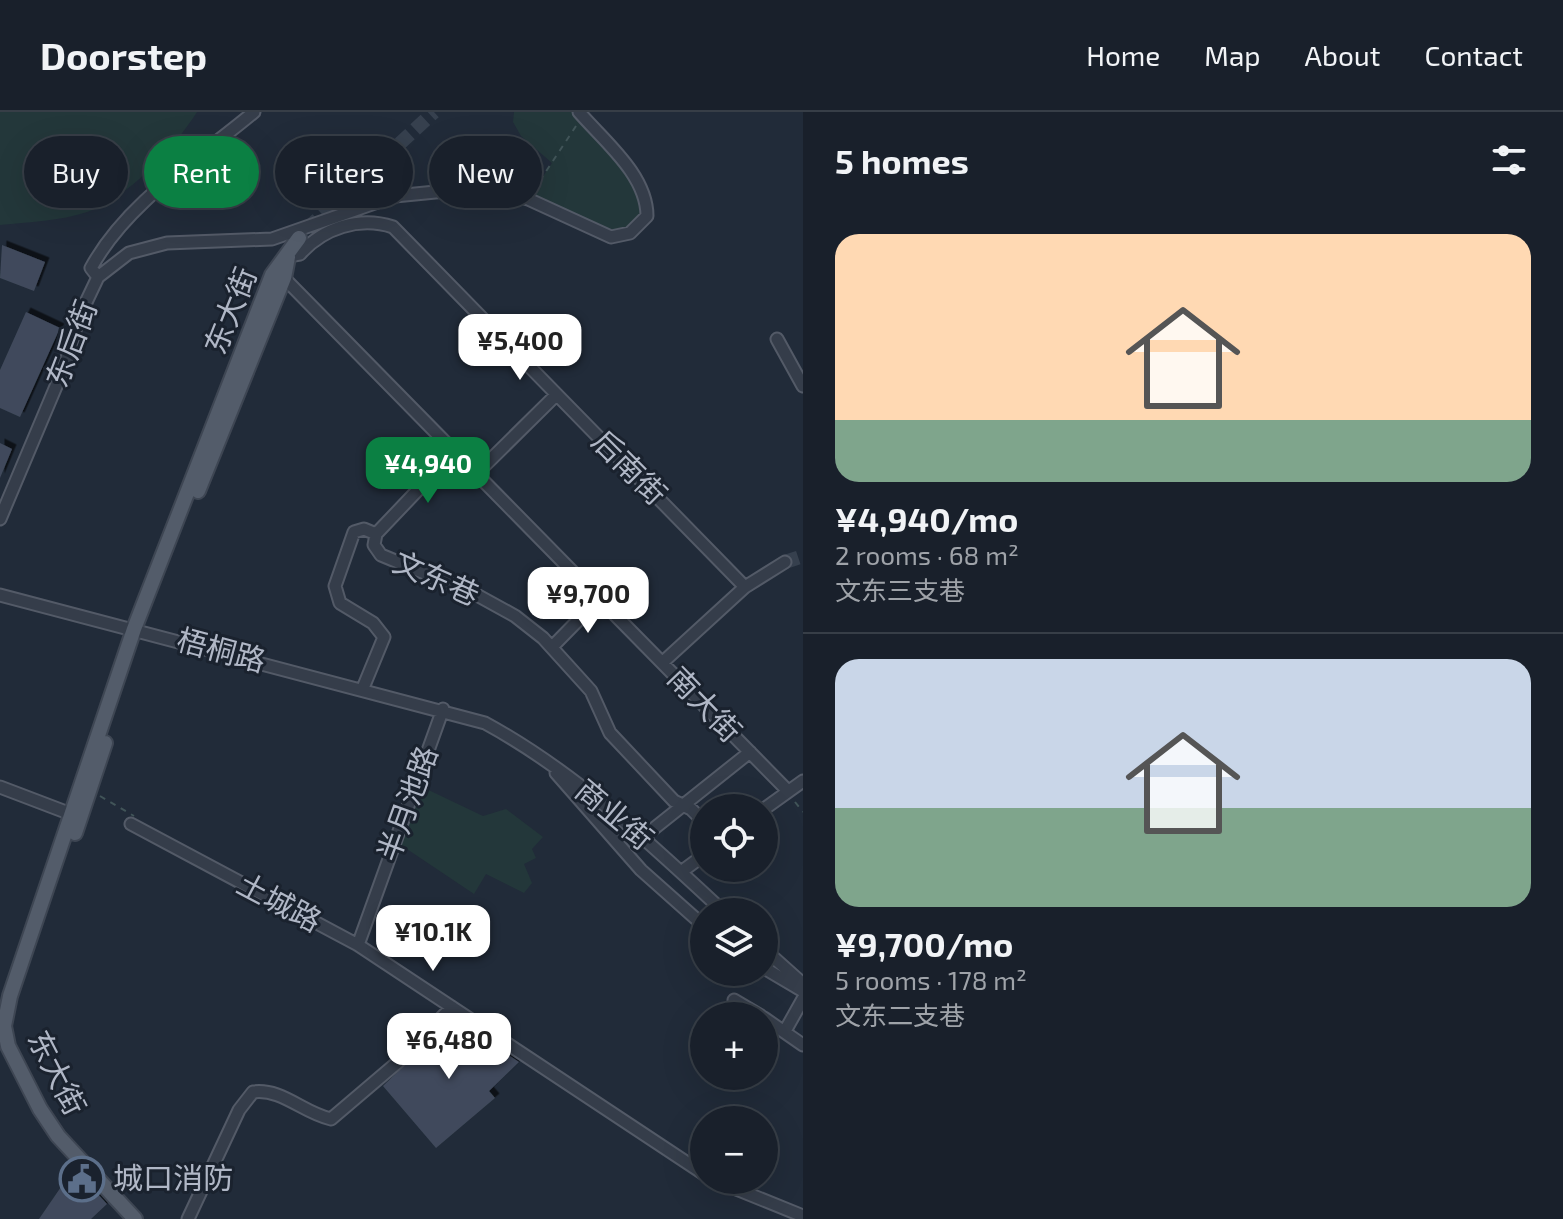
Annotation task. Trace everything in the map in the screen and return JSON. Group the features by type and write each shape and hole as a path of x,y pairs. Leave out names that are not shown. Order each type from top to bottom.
{"main road":[{"path":"288,256 299,238"},
{"name":"东大街","path":"145,1219 64,1131 45,1103 15,1042 12,1026 16,1000 89,791 138,630 284,278 288,256"},
{"name":"东大街","path":"135,1219 58,1136 8,1046 4,1026 10,996 71,814 138,630 272,275 288,256"}],"street":[{"path":"98,277 91,268 106,240 165,184 254,112"},
{"name":"东后街","path":"542,205 611,237 630,233 647,216 641,184 581,114"},
{"name":"东后街","path":"0,519 65,365 79,317 98,277 129,253 167,243 254,237 272,239 395,196 429,193"},
{"name":"后南街","path":"288,256 300,254 314,238 327,230 375,221 393,227 745,587"},
{"name":"南大街","path":"284,278 788,791"},
{"path":"777,339 803,386"},
{"path":"477,473 556,395"},
{"path":"363,688 384,637 373,623 340,603 335,586 354,532 364,529 376,534 455,451"},
{"name":"文东巷","path":"376,534 374,545 381,555 475,594 515,616 552,647 591,691 610,733 674,801 690,809"},
{"path":"663,662 745,587 785,562"},
{"name":"梧桐路","path":"0,595 443,709"},
{"path":"552,647 600,598"},
{"name":"商业街","path":"443,709 485,723 538,752 709,898"},
{"name":"半月池路","path":"358,945 443,709"},
{"name":"商业街","path":"538,752 641,870 690,914"},
{"path":"642,838 750,752"},
{"path":"778,798 803,781"},
{"path":"0,787 71,814"},
{"name":"土城路","path":"131,824 358,945 690,1165"},
{"path":"681,872 690,865"},
{"path":"778,962 803,984"},
{"path":"778,976 803,991"},
{"path":"785,1031 803,999"},
{"path":"188,1219 239,1110 253,1092 269,1090 318,1116 331,1119 398,1062 452,1007"},
{"path":"778,1027 803,1045"},
{"path":"749,1194 803,1216"}],"path":[{"path":"542,177 581,114"},
{"path":"89,791 135,813 131,824"},
{"path":"788,791 803,812"}],"green space":[{"path":"0,112 197,112 180,136 144,136 144,175 128,188 128,136 24,136 24,208 96,208 44,221 0,225"},
{"path":"514,112 579,112 647,201 640,226 611,237 542,205 542,178 552,163 542,154 542,136 521,136 513,122"},
{"path":"416,784 483,816 506,809 543,837 532,849 536,858 524,864 532,883 524,893 486,874 474,894 395,841"}],"building":[{"path":"2,245 45,262 34,291 0,278"},
{"path":"26,312 60,328 20,417 0,408 0,370"},
{"path":"0,443 12,449 0,478"},
{"path":"453,1018 519,1062 489,1091 495,1098 436,1148 383,1086"},
{"name":"城口消防","path":"74,1168 107,1204 91,1219 39,1219"}],"tunnel":[{"path":"307,229 434,112"},
{"path":"785,562 803,556"}],"place":[{"name":"城口消防","path":"82,1179"}]}
